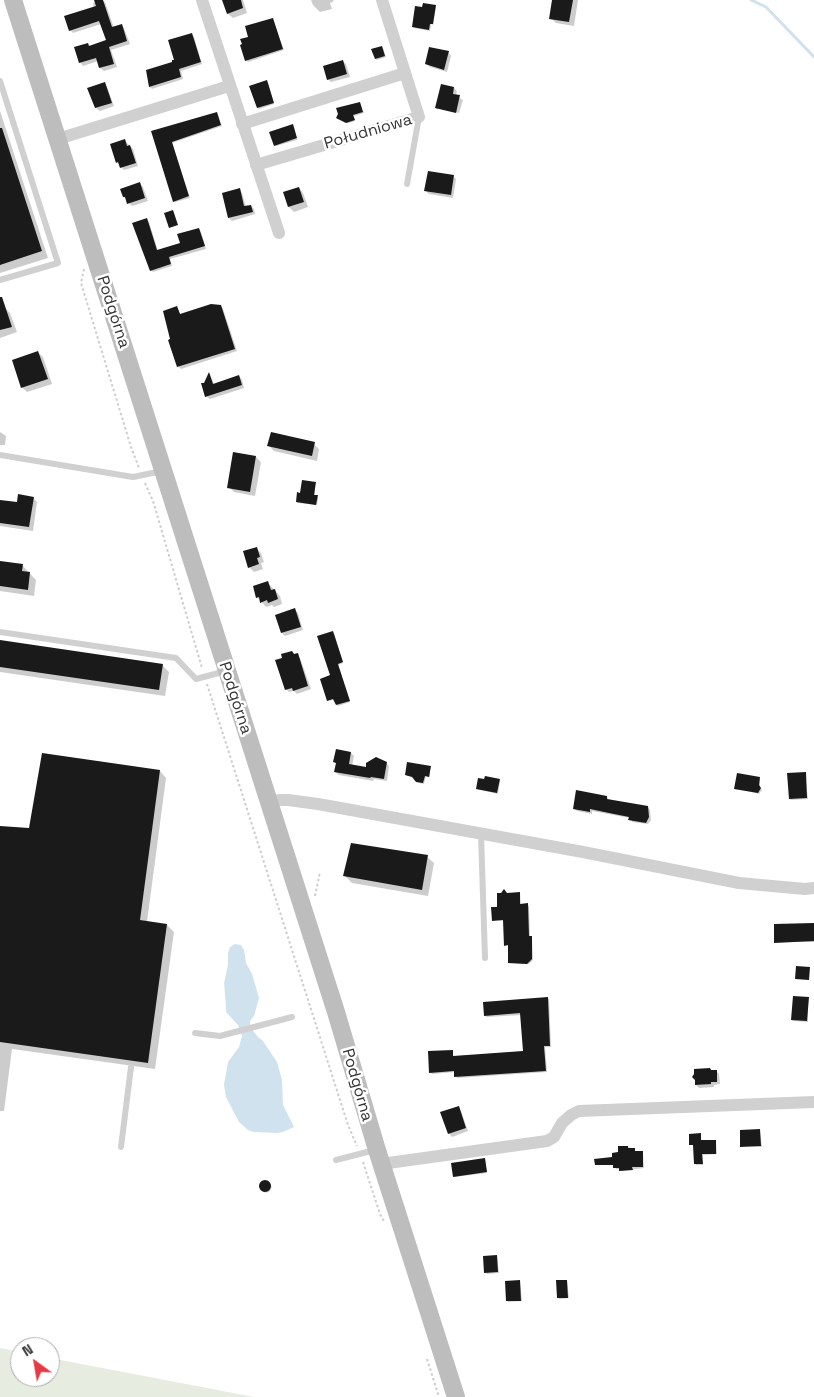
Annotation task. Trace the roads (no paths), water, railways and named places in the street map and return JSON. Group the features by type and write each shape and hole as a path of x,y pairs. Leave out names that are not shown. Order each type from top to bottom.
{"main road":[{"name":"Podgórna","path":"14,0 336,1012 373,1156 456,1397"}],"street":[{"path":"202,0 279,233"},
{"name":"Południowa","path":"256,165 419,117 382,0"},
{"path":"242,124 405,73"},
{"path":"58,139 229,86"},
{"path":"269,803 288,800 318,804 740,883 805,889 814,888"},
{"path":"373,1156 547,1141 554,1137 562,1123 579,1111 814,1102"}],"lane":[{"path":"0,82 58,263 0,280"},
{"path":"407,184 419,117"},
{"path":"0,455 133,477 163,470"},
{"path":"0,632 176,658 196,679 227,671"},
{"path":"480,834 485,958"},
{"path":"195,1033 220,1036 292,1017"},
{"path":"121,1147 131,1067"},
{"path":"336,1160 373,1156"}],"water":[{"path":"235,944 241,945 244,950 246,963 252,974 259,998 254,1016 250,1021 250,1027 263,1041 277,1062 282,1080 283,1105 294,1127 283,1132 253,1132 248,1130 239,1122 226,1097 224,1085 228,1062 239,1047 242,1036 238,1025 226,1012 224,983 228,965 228,953 230,947"}],"waterway":[{"path":"751,0 766,7 814,57"}]}
